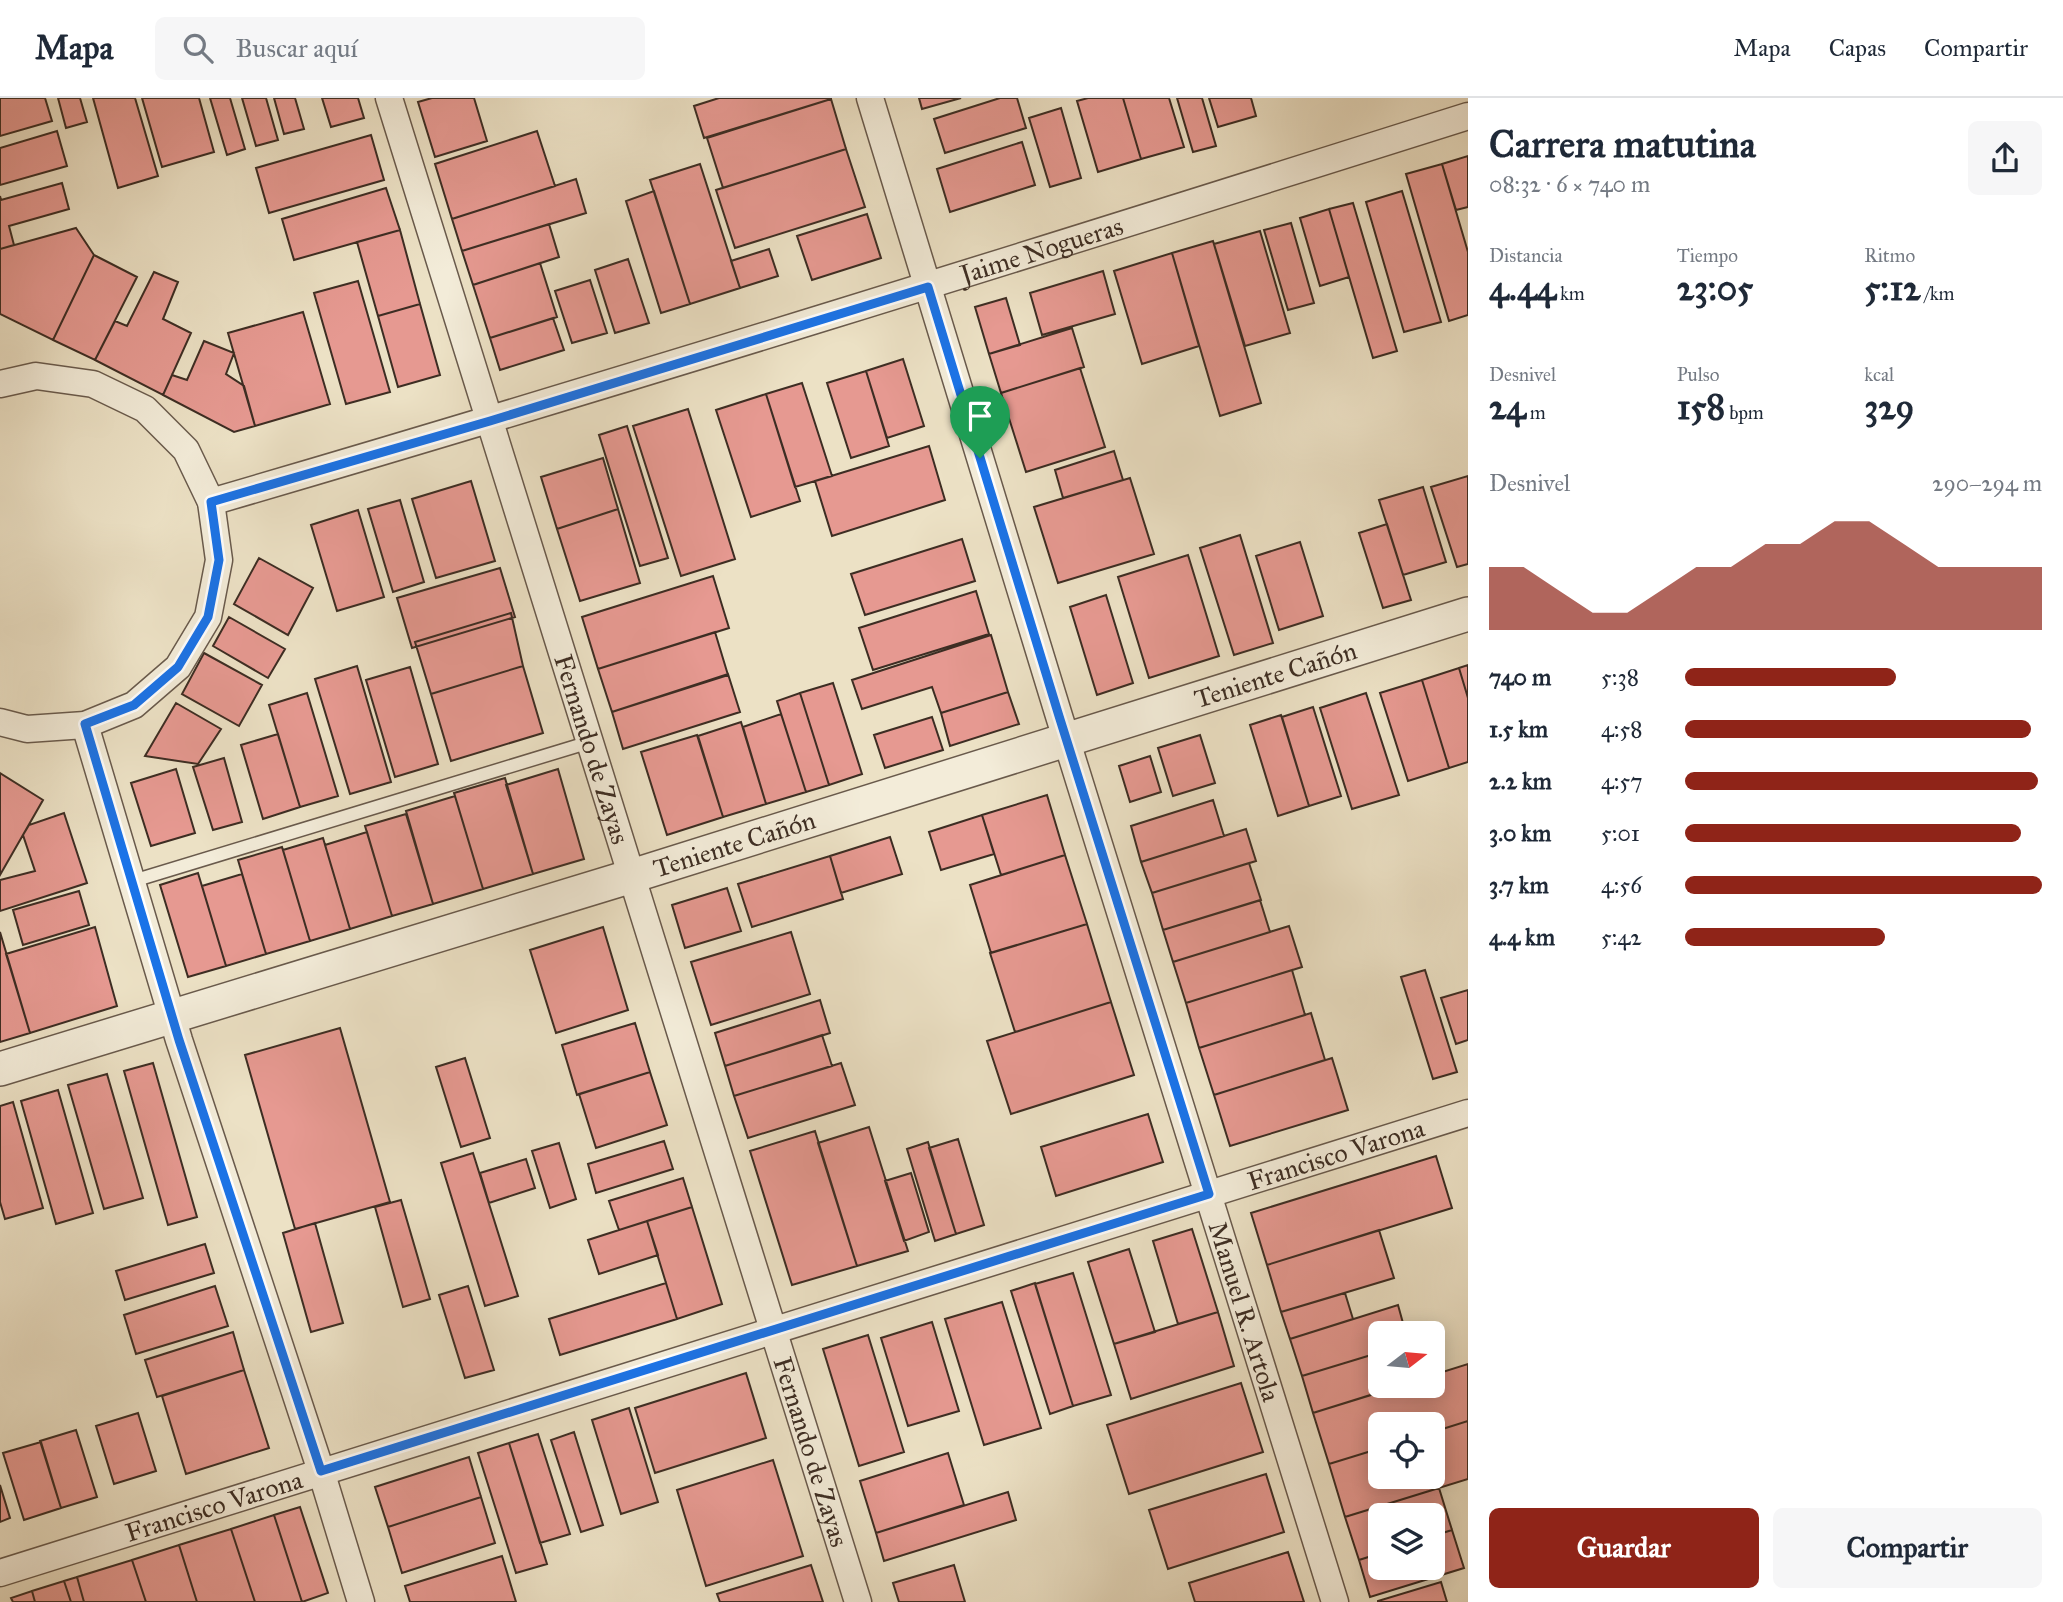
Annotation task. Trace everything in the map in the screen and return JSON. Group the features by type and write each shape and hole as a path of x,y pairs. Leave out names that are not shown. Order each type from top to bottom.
{"street":[{"name":"Fernando de Zayas","path":"389,98 858,1602"},
{"name":"Manuel R. Artola","path":"870,98 1335,1602"},
{"name":"Jaime Nogueras","path":"211,502 490,421 928,287 1468,116"},
{"path":"0,384 36,376 93,384 145,409 186,450 211,502 219,560 208,617 178,667 134,705 85,724 27,729 0,722"},
{"name":"Teniente Cañón","path":"0,1069 632,876 1468,614"},
{"path":"85,724 172,1016 321,1471 361,1602"},
{"name":"Francisco Varona","path":"0,1573 1468,1113"}],"lane":[{"path":"133,881 590,742"}],"building":[{"path":"0,98 45,98 52,121 0,136"},
{"path":"58,98 80,98 87,122 66,128"},
{"path":"93,98 135,98 158,176 118,188"},
{"path":"142,98 199,98 214,152 162,167"},
{"path":"210,98 230,98 245,149 227,155"},
{"path":"242,98 266,98 278,140 256,146"},
{"path":"274,98 295,98 304,129 284,134"},
{"path":"322,98 358,98 364,118 331,127"},
{"path":"432,98 474,98 487,141 435,157 418,102"},
{"path":"719,98 831,99 704,138 694,106"},
{"path":"919,98 961,98 922,109"},
{"path":"1000,98 1017,98 1026,128 945,153 934,119"},
{"path":"1088,98 1123,98 1141,159 1098,172 1077,101"},
{"path":"1123,98 1169,98 1184,147 1141,159"},
{"path":"1177,98 1202,98 1216,146 1193,152"},
{"path":"1209,98 1251,98 1256,116 1218,127"},
{"path":"831,99 846,149 723,188 707,138"},
{"path":"1061,108 1081,178 1050,187 1029,118"},
{"path":"57,131 67,166 0,185 0,148"},
{"path":"537,131 555,186 452,219 435,164"},
{"path":"371,135 384,180 269,213 256,168"},
{"path":"1022,142 1035,185 950,212 937,169"},
{"path":"846,149 865,207 735,248 716,190"},
{"path":"1468,156 1468,207 1456,210 1442,164"},
{"path":"700,164 740,288 690,304 650,180"},
{"path":"1442,164 1468,252 1468,315 1449,321 1406,174"},
{"path":"576,179 586,213 462,251 452,219"},
{"path":"62,183 69,209 9,226 14,245 0,249 0,196 1,200"},
{"path":"386,188 400,230 294,260 282,219"},
{"path":"654,191 690,304 661,313 626,201"},
{"path":"1402,191 1441,322 1404,332 1366,202"},
{"path":"1353,203 1397,351 1373,358 1329,209"},
{"path":"1329,209 1349,277 1320,286 1300,218"},
{"path":"867,214 881,258 812,280 797,236"},
{"path":"1291,223 1314,303 1288,310 1264,230"},
{"path":"549,224 559,257 473,285 462,251"},
{"path":"76,228 94,255 53,340 0,314 0,249"},
{"path":"400,230 420,304 378,316 357,242"},
{"path":"1260,231 1290,333 1245,346 1214,244"},
{"path":"1213,241 1261,403 1220,416 1172,253"},
{"path":"769,249 778,276 740,288 731,261"},
{"path":"1172,253 1199,346 1142,364 1114,271"},
{"path":"94,255 137,277 95,360 53,340"},
{"path":"628,259 649,323 615,333 595,270"},
{"path":"540,263 557,317 490,338 473,285"},
{"path":"1103,271 1115,314 1042,335 1030,293"},
{"path":"154,272 178,282 163,319 191,333 163,395 95,360 115,321 127,326"},
{"path":"590,280 607,333 572,343 555,291"},
{"path":"358,281 390,392 346,404 314,293"},
{"path":"1006,298 1020,345 989,354 975,307"},
{"path":"420,304 440,375 398,387 378,316"},
{"path":"303,312 330,404 255,426 228,333"},
{"path":"553,318 564,350 500,370 490,338"},
{"path":"1072,328 1084,367 1001,393 989,354"},
{"path":"204,341 234,353 226,374 244,386 255,426 234,432 163,395 172,375 187,380"},
{"path":"903,359 924,426 887,438 866,371"},
{"path":"1080,368 1105,447 1026,472 1001,393"},
{"path":"866,371 889,446 851,458 827,383"},
{"path":"802,383 832,476 795,487 766,394"},
{"path":"766,394 800,501 751,517 716,410"},
{"path":"688,409 735,559 681,576 633,426"},
{"path":"627,426 668,558 640,566 599,435"},
{"path":"929,446 945,500 832,536 815,481"},
{"path":"1114,451 1123,480 1063,498 1055,470"},
{"path":"603,458 618,509 557,529 541,477"},
{"path":"1468,476 1468,564 1457,567 1431,487"},
{"path":"1130,478 1154,554 1058,583 1034,507"},
{"path":"471,481 495,561 436,578 412,499"},
{"path":"1423,487 1446,562 1403,575 1379,500"},
{"path":"400,500 424,582 393,592 368,509"},
{"path":"618,509 640,583 580,601 557,529"},
{"path":"358,510 384,597 337,611 311,525"},
{"path":"1387,524 1411,600 1383,608 1359,533"},
{"path":"1240,535 1273,643 1234,655 1200,548"},
{"path":"962,539 975,581 865,615 851,574"},
{"path":"1300,542 1323,616 1279,630 1256,556"},
{"path":"1188,555 1219,656 1149,678 1118,577"},
{"path":"259,558 313,588 288,635 234,604"},
{"path":"500,568 515,617 412,648 397,598"},
{"path":"713,576 729,628 598,669 582,617"},
{"path":"976,591 989,634 873,670 859,628"},
{"path":"1106,595 1133,683 1097,695 1070,607"},
{"path":"511,613 523,666 431,694 415,642"},
{"path":"229,617 285,649 268,678 213,646"},
{"path":"715,632 728,675 612,712 598,669"},
{"path":"991,635 1008,692 941,713 932,687 862,709 852,680"},
{"path":"204,653 262,685 239,726 182,694"},
{"path":"1468,665 1468,698 1459,668"},
{"path":"357,666 391,782 350,794 315,679"},
{"path":"523,666 543,733 451,761 431,694"},
{"path":"410,667 438,764 395,777 366,680"},
{"path":"1459,668 1468,698 1468,762 1449,768 1422,680"},
{"path":"728,674 740,712 623,749 612,712"},
{"path":"1422,680 1449,768 1408,781 1380,693"},
{"path":"833,683 862,774 829,785 800,693"},
{"path":"1008,692 1019,724 950,746 941,713"},
{"path":"307,693 338,796 300,807 269,705"},
{"path":"800,693 829,785 806,792 777,701"},
{"path":"1366,693 1399,795 1352,809 1320,708"},
{"path":"176,703 221,729 198,764 145,756"},
{"path":"1313,707 1341,796 1309,806 1282,717"},
{"path":"781,714 806,792 766,804 743,727"},
{"path":"1281,715 1309,806 1278,816 1250,725"},
{"path":"932,717 943,750 885,768 874,735"},
{"path":"741,722 766,804 723,817 698,736"},
{"path":"278,734 300,807 263,819 241,745"},
{"path":"697,735 723,817 667,835 641,752"},
{"path":"1200,735 1215,783 1173,796 1158,748"},
{"path":"1150,756 1161,792 1130,802 1119,766"},
{"path":"224,758 242,822 213,830 193,767"},
{"path":"176,769 195,833 151,846 131,783"},
{"path":"558,769 584,859 533,874 506,785"},
{"path":"0,773 43,800 0,875"},
{"path":"505,778 533,874 483,889 454,793"},
{"path":"1047,795 1065,855 1001,875 982,815"},
{"path":"455,796 483,889 433,904 406,811"},
{"path":"1213,800 1224,836 1141,862 1131,826"},
{"path":"64,813 87,883 0,911 0,880 35,871 23,835 29,825"},
{"path":"406,814 433,904 392,916 365,826"},
{"path":"982,815 994,854 941,870 929,832"},
{"path":"1246,829 1256,861 1152,893 1141,862"},
{"path":"367,832 392,916 350,929 325,845"},
{"path":"890,837 902,874 841,893 830,856"},
{"path":"323,838 350,929 310,941 283,850"},
{"path":"282,847 310,941 266,954 238,860"},
{"path":"1065,855 1087,924 991,953 970,885"},
{"path":"830,856 843,899 752,927 738,884"},
{"path":"1249,863 1261,900 1163,930 1152,893"},
{"path":"198,873 226,966 188,977 160,885"},
{"path":"242,874 266,954 226,966 202,886"},
{"path":"727,888 741,931 685,948 672,905"},
{"path":"79,891 89,925 23,945 13,910"},
{"path":"1260,900 1270,932 1173,962 1163,930"},
{"path":"1087,924 1111,1002 1015,1032 990,953"},
{"path":"1289,926 1302,967 1186,1003 1173,962"},
{"path":"95,927 117,1006 30,1033 6,954"},
{"path":"603,927 628,1010 556,1033 530,950"},
{"path":"0,932 30,1033 0,1042"},
{"path":"791,932 810,994 711,1025 691,962"},
{"path":"1292,970 1305,1015 1199,1048 1186,1003"},
{"path":"1425,970 1457,1072 1433,1079 1401,977"},
{"path":"1468,990 1468,1040 1456,1044 1441,998"},
{"path":"820,1000 830,1033 725,1066 715,1033"},
{"path":"1111,1002 1134,1075 1011,1114 987,1041"},
{"path":"1311,1013 1325,1060 1214,1095 1199,1048"},
{"path":"635,1023 650,1072 577,1095 562,1045"},
{"path":"340,1028 390,1202 295,1229 245,1055"},
{"path":"822,1035 832,1066 734,1096 725,1066"},
{"path":"465,1058 490,1138 461,1147 436,1067"},
{"path":"1332,1058 1348,1110 1230,1146 1214,1095"},
{"path":"153,1063 197,1217 168,1225 124,1071"},
{"path":"841,1063 855,1105 748,1138 734,1096"},
{"path":"650,1072 667,1125 596,1148 579,1094"},
{"path":"107,1074 143,1198 104,1209 68,1085"},
{"path":"58,1090 93,1213 56,1224 21,1101"},
{"path":"13,1102 43,1208 5,1219 0,1202 0,1106"},
{"path":"1148,1114 1163,1162 1056,1196 1041,1147"},
{"path":"869,1127 908,1251 857,1266 818,1143"},
{"path":"815,1131 857,1266 792,1285 750,1151"},
{"path":"958,1139 984,1225 956,1234 929,1148"},
{"path":"664,1141 673,1169 596,1193 588,1164"},
{"path":"928,1142 956,1234 935,1241 907,1149"},
{"path":"559,1143 576,1199 550,1208 532,1151"},
{"path":"473,1153 518,1296 485,1306 441,1163"},
{"path":"1436,1156 1452,1208 1267,1265 1251,1213"},
{"path":"526,1159 535,1188 489,1203 480,1173"},
{"path":"911,1173 929,1232 904,1241 885,1181"},
{"path":"683,1178 692,1207 619,1230 609,1201"},
{"path":"401,1200 430,1299 403,1307 375,1207"},
{"path":"692,1207 722,1304 677,1319 647,1221"},
{"path":"647,1221 658,1255 599,1274 588,1240"},
{"path":"315,1223 343,1323 311,1332 283,1233"},
{"path":"1192,1229 1218,1312 1178,1324 1153,1241"},
{"path":"1379,1230 1394,1278 1281,1312 1267,1265"},
{"path":"205,1244 214,1273 125,1300 116,1271"},
{"path":"1129,1249 1155,1332 1114,1344 1088,1262"},
{"path":"1073,1273 1111,1395 1073,1406 1035,1284"},
{"path":"666,1283 677,1319 560,1355 549,1319"},
{"path":"1035,1283 1073,1406 1050,1414 1011,1291"},
{"path":"215,1286 228,1326 136,1354 124,1315"},
{"path":"468,1286 494,1370 465,1378 439,1295"},
{"path":"1345,1293 1353,1319 1290,1339 1281,1312"},
{"path":"1002,1302 1041,1428 984,1445 945,1319"},
{"path":"1398,1305 1402,1321 1368,1321 1368,1356 1302,1376 1290,1339"},
{"path":"1218,1312 1234,1366 1131,1399 1114,1344"},
{"path":"932,1322 959,1411 908,1426 881,1338"},
{"path":"233,1332 244,1370 157,1397 145,1360"},
{"path":"868,1335 904,1452 859,1466 823,1349"},
{"path":"1368,1356 1368,1396 1313,1413 1302,1376"},
{"path":"1468,1364 1468,1421 1445,1428 1445,1412 1368,1412 1368,1452 1329,1464 1313,1413 1368,1396 1368,1398 1446,1398 1446,1371"},
{"path":"244,1370 269,1448 186,1474 162,1396"},
{"path":"746,1373 766,1438 655,1473 635,1408"},
{"path":"1241,1383 1263,1452 1129,1494 1107,1425"},
{"path":"629,1408 658,1502 621,1514 592,1420"},
{"path":"138,1413 156,1471 114,1484 96,1426"},
{"path":"1468,1421 1468,1479 1445,1486 1445,1428"},
{"path":"76,1430 97,1497 61,1508 40,1441"},
{"path":"574,1432 603,1525 581,1532 551,1440"},
{"path":"538,1434 570,1534 540,1543 509,1443"},
{"path":"41,1442 61,1508 24,1520 3,1453"},
{"path":"509,1443 547,1564 516,1573 478,1453"},
{"path":"1368,1452 1368,1489 1436,1489 1390,1503 1368,1503 1368,1510 1345,1517 1329,1464"},
{"path":"948,1453 964,1505 876,1533 860,1481"},
{"path":"469,1457 481,1497 388,1527 375,1487"},
{"path":"773,1460 803,1556 706,1586 677,1490"},
{"path":"1266,1474 1284,1532 1168,1569 1149,1510"},
{"path":"0,1485 10,1518 0,1522"},
{"path":"1439,1489 1444,1503 1390,1503"},
{"path":"1008,1492 1016,1520 884,1561 876,1533"},
{"path":"481,1497 495,1543 402,1573 388,1527"},
{"path":"300,1507 328,1593 302,1602 274,1515"},
{"path":"1445,1507 1452,1530 1445,1532"},
{"path":"1368,1510 1368,1557 1359,1560 1345,1517"},
{"path":"274,1515 302,1602 255,1602 231,1529"},
{"path":"231,1529 255,1602 197,1602 179,1545"},
{"path":"1452,1530 1464,1568 1445,1574 1445,1532"},
{"path":"179,1545 197,1602 146,1602 132,1560"},
{"path":"1288,1552 1304,1602 1195,1602 1189,1583"},
{"path":"502,1556 516,1602 410,1602 405,1586"},
{"path":"1368,1557 1368,1580 1425,1580 1370,1597 1359,1560"},
{"path":"132,1560 146,1602 84,1602 77,1577"},
{"path":"811,1565 823,1602 720,1602 717,1594"},
{"path":"954,1565 965,1602 899,1602 893,1583"},
{"path":"77,1577 84,1602 71,1602 64,1581"},
{"path":"64,1581 71,1602 35,1602 32,1591"},
{"path":"1441,1582 1447,1602 1378,1602 1378,1601"},
{"path":"32,1591 35,1602 13,1602 11,1598"}],"route":[{"path":"928,287 980,458 1209,1194 321,1471 179,1040 85,724 134,705 178,667 208,617 219,560 211,502 490,421 928,287"}]}
